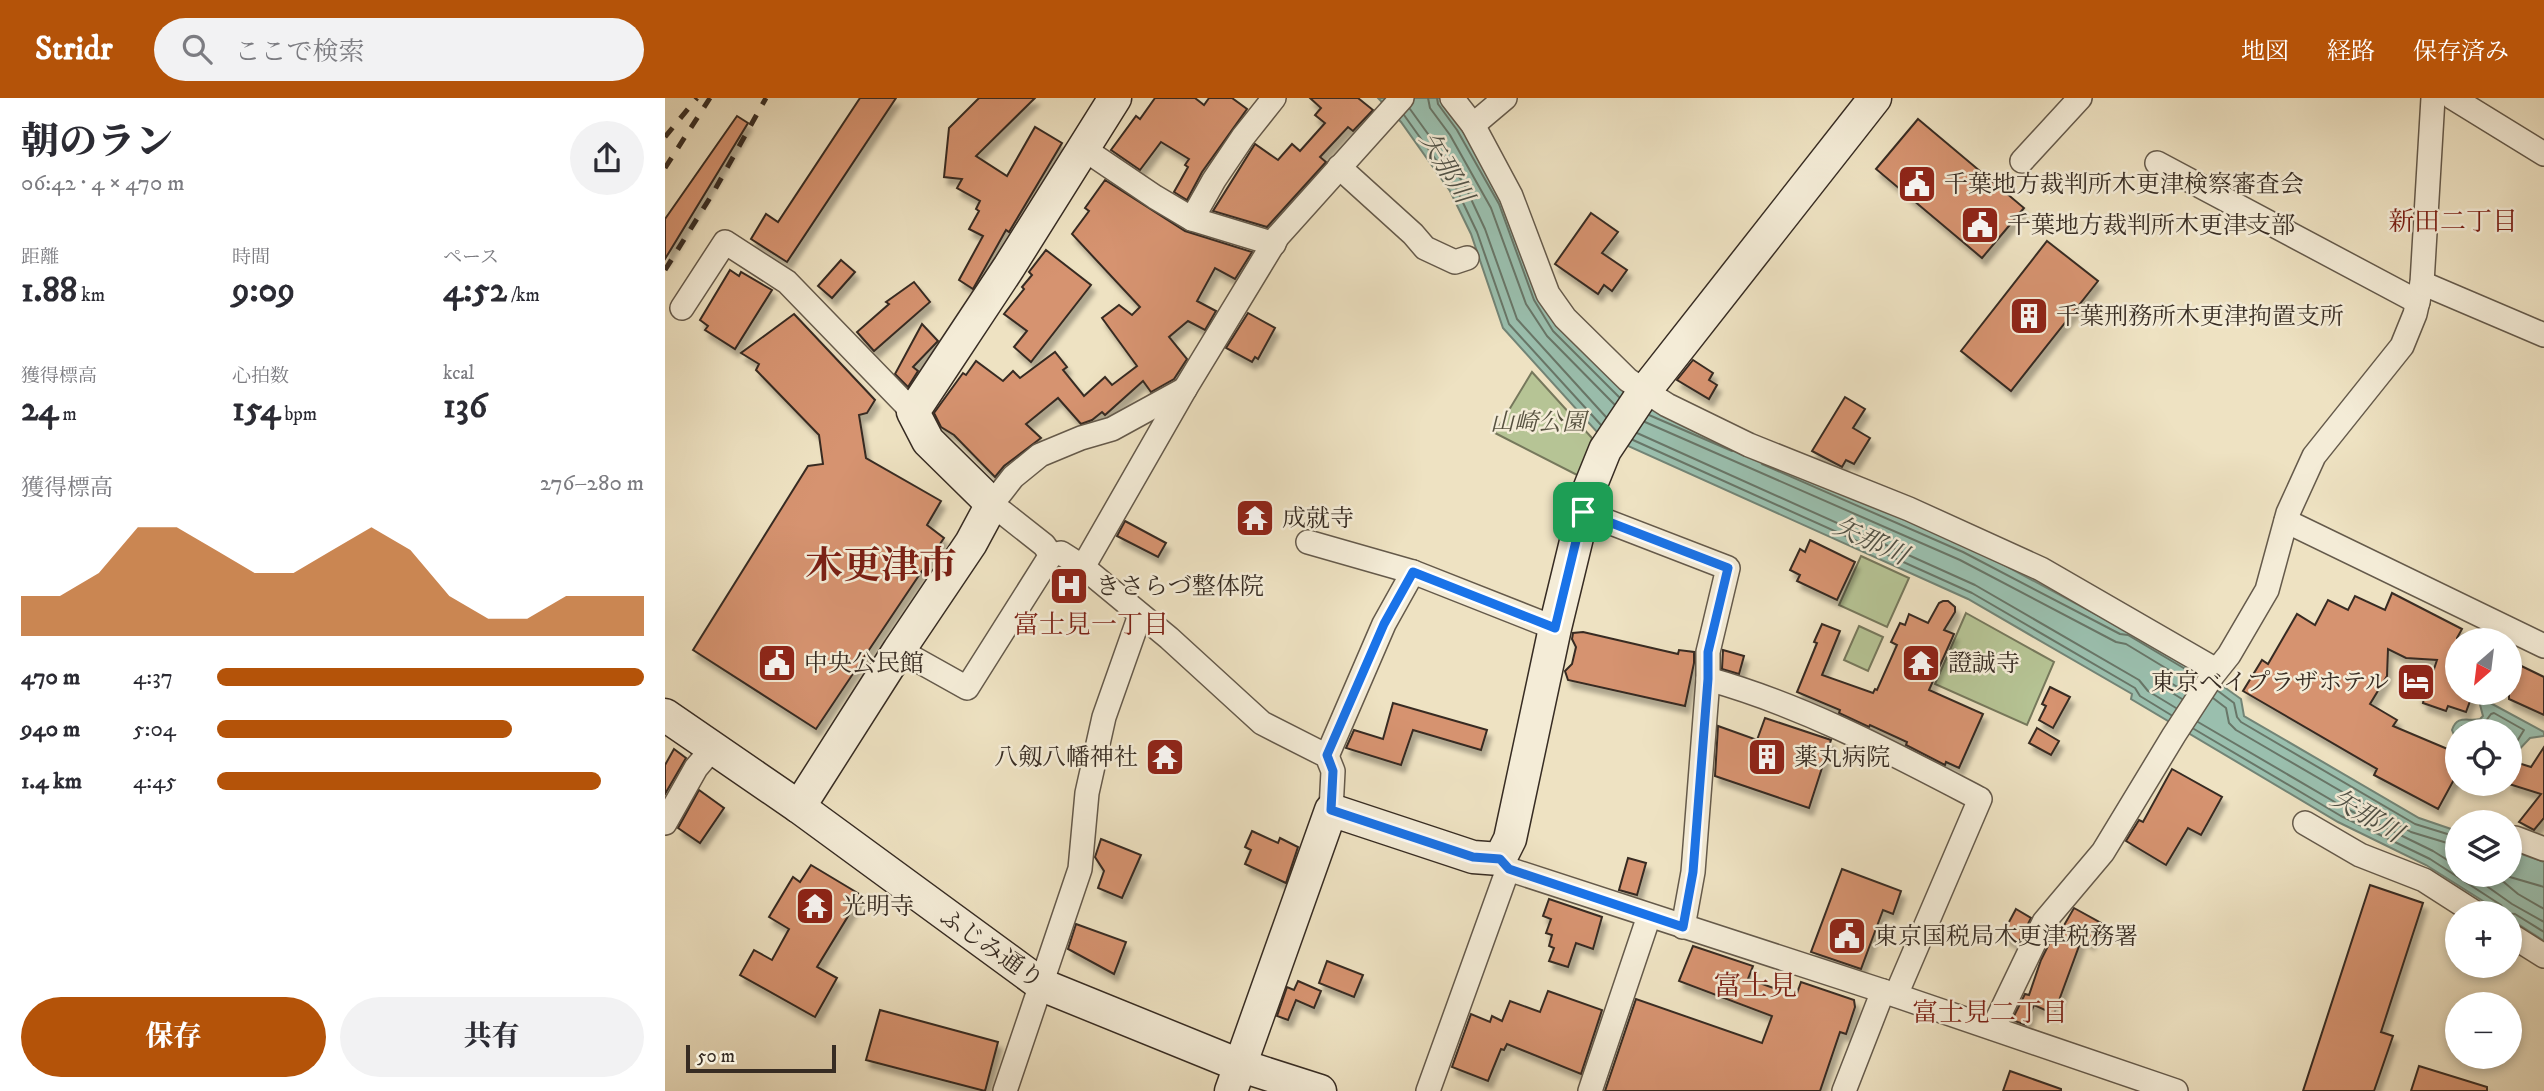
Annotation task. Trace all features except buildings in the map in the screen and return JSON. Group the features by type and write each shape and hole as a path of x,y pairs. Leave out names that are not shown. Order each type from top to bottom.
{"street":[{"path":"913,412 1115,98"},
{"path":"1192,219 1214,180 1274,98"},
{"path":"1083,567 1185,389 1274,244 1402,98"},
{"path":"1452,98 1473,125 1511,196 1548,295 1565,318 1642,394 1749,445 1909,509 1999,549 2071,585 2215,673"},
{"path":"1473,125 1506,98"},
{"path":"1428,1091 1504,864 1583,512 1605,450 1642,394 1875,98"},
{"path":"2022,161 2080,98"},
{"path":"1993,1028 2044,922 2103,852 2174,735 2229,655 2267,590 2286,521 2314,456 2402,346 2420,293 2433,98"},
{"path":"2453,98 2544,154"},
{"path":"1084,149 1192,219 1274,244"},
{"path":"2157,163 2420,293 2544,335"},
{"path":"1339,167 1425,248 1455,262 1468,258"},
{"path":"682,307 725,242 787,282 913,412 928,441 992,504 1044,545 1051,555"},
{"path":"799,807 971,543 992,504 1013,477 1040,455 1112,429 1185,389"},
{"path":"1583,512 1728,568 1708,652 1693,872 1683,927"},
{"path":"2286,521 2544,646"},
{"path":"1308,542 1413,572 1555,628"},
{"path":"899,650 967,688 1051,555 1061,553 1083,567 1169,638 1262,723 1327,755 1333,771 1331,810 1235,1078"},
{"path":"1327,755 1384,624 1413,572"},
{"path":"1005,1091 1080,869 1087,793 1104,717 1140,615"},
{"path":"1708,679 1809,713 1980,799 1844,1091"},
{"name":"ふじみ通り","path":"665,715 799,807 1042,985 1235,1078 1320,1091"},
{"path":"665,822 696,768 713,748"},
{"path":"1331,810 1473,857 1504,864 1649,916 1889,993 2176,1091"},
{"path":"2305,822 2360,855 2424,880 2457,901"},
{"path":"2522,841 2544,849"},
{"path":"1590,1091 1649,916"},
{"path":"2522,942 2544,956"}],"green space":[{"name":"山崎公園","path":"1532,372 1592,438 1581,477 1495,433"},
{"path":"1861,556 1909,578 1887,627 1839,605"},
{"path":"1966,613 2054,662 2027,725 1935,684"},
{"path":"1859,626 1883,637 1868,671 1844,660"}],"water":[{"name":"矢那川","path":"1378,98 1442,98 1463,126 1505,201 1559,326 1624,392 1658,411 1967,545 2203,672 2241,699 2244,716 2419,818 2445,827 2445,877 2338,822 2131,699 2132,694 1968,599 1597,432 1503,328 1471,234 1450,191 1401,122"},
{"path":"2480,705 2494,705 2520,719 2480,719 2483,716"},
{"path":"2522,720 2544,732 2544,736 2530,738 2522,747"},
{"path":"2522,854 2544,862 2544,941 2522,927 2522,901 2483,901 2461,887 2522,887"}],"railway":[{"path":"665,137 697,98"},
{"path":"665,168 710,98"},
{"path":"665,270 713,193 766,98"}],"place":[{"name":"千葉地方裁判所木更津検察審査会","path":"1917,184"},
{"name":"千葉地方裁判所木更津支部","path":"1980,225"},
{"name":"千葉刑務所木更津拘置支所","path":"2029,316"},
{"name":"成就寺","path":"1255,518"},
{"name":"きさらづ整体院","path":"1069,586"},
{"name":"中央公民館","path":"777,663"},
{"name":"證誠寺","path":"1921,663"},
{"name":"東京ベイプラザホテル","path":"2416,682"},
{"name":"八剱八幡神社","path":"1165,757"},
{"name":"薬丸病院","path":"1767,757"},
{"name":"光明寺","path":"815,906"},
{"name":"東京国税局木更津税務署","path":"1847,936"}],"district":[{"name":"新田二丁目","path":"2453,221"},
{"name":"木更津市","path":"881,565"},
{"name":"富士見一丁目","path":"1091,624"},
{"name":"富士見","path":"1755,985"},
{"name":"富士見二丁目","path":"1990,1012"}],"route":[{"path":"1583,512 1728,568 1708,652 1693,872 1683,927 1509,869 1500,859 1473,857 1331,810 1333,771 1327,755 1384,624 1413,572 1555,628 1583,512"}]}
